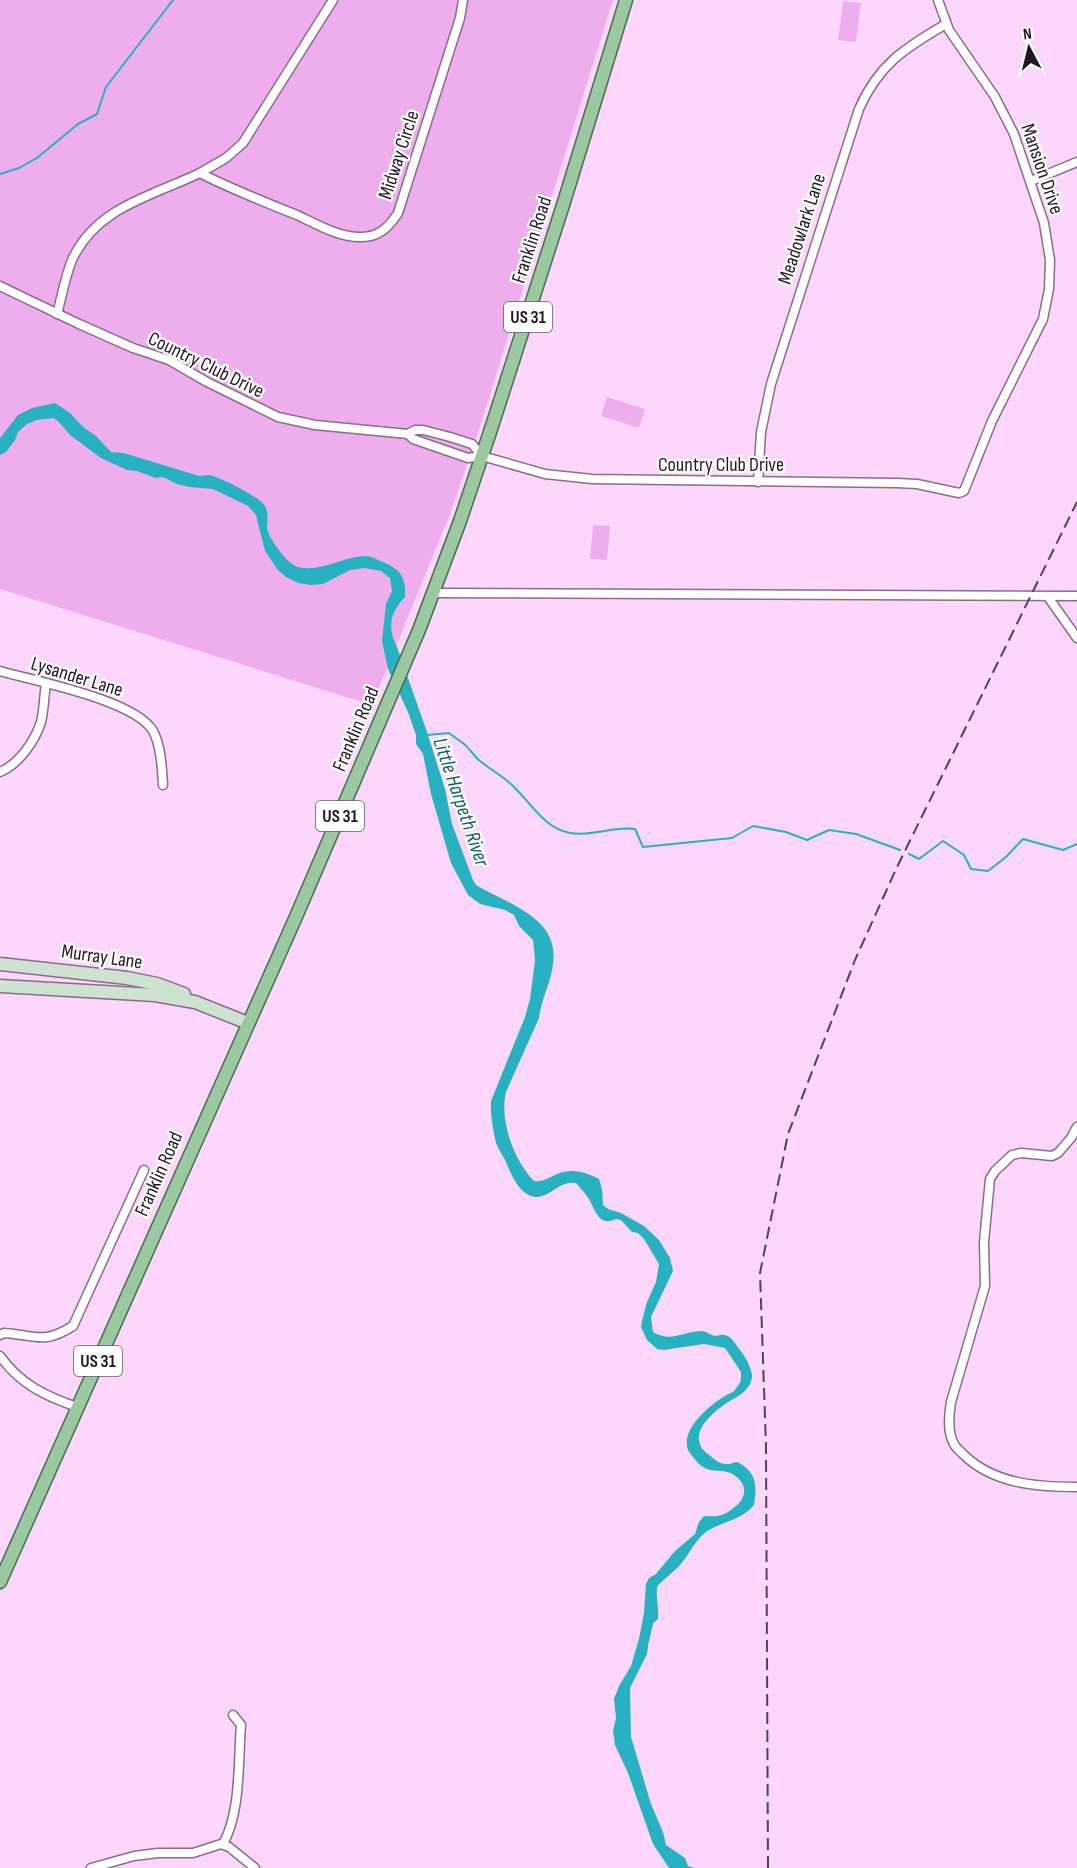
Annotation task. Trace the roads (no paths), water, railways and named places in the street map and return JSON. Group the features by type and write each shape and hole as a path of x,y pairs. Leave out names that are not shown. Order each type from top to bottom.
{"main road":[{"name":"Franklin Road","path":"0,1582 295,919 433,593 482,456 558,223 626,0"},
{"name":"Murray Lane","path":"0,964 127,978 183,992 195,1002"},
{"name":"Murray Lane","path":"0,986 155,995 195,1002 248,1023"}],"street":[{"path":"57,314 72,261 97,224 122,207 200,173 232,153 243,142 333,0"},
{"name":"Midway Circle","path":"200,173 343,234 363,237 381,232 390,224 401,205 460,18 463,0"},
{"name":"Mansion Drive","path":"938,0 946,24 1004,111 1014,134 1044,222 1050,260 1049,289 1037,333 992,421 969,481 962,492"},
{"name":"Meadowlark Lane","path":"758,482 762,421 771,384 859,109 868,91 894,58 946,24"},
{"path":"1031,180 1077,162"},
{"name":"Country Club Drive","path":"0,286 133,348 169,360 207,382 278,417 315,425 408,434 415,430 423,430 472,444 482,456"},
{"name":"Country Club Drive","path":"408,434 413,439 468,458 482,456 545,474 592,479 904,483 962,492"},
{"path":"433,593 1076,597"},
{"path":"1048,597 1077,638"},
{"name":"Lysander Lane","path":"0,671 110,701 137,715 153,731 161,760 163,785"},
{"path":"0,772 8,769 30,745 41,722 46,684"},
{"path":"1077,1127 1058,1153 1052,1156 1021,1153 1012,1155 990,1179 984,1242 985,1286 951,1402 949,1417 950,1434 954,1445 972,1463 997,1477 1042,1487 1077,1487"},
{"path":"0,1335 4,1333 41,1338 52,1337 74,1326 144,1170"},
{"path":"0,1356 9,1370 27,1384 55,1399 77,1407"},
{"path":"223,1845 229,1834 235,1811 241,1725 232,1715"},
{"path":"91,1868 134,1856 193,1853 223,1845 230,1847 255,1868"}],"water":[{"path":"55,403 70,413 111,452 124,453 199,476 214,476 255,497 265,506 268,517 267,528 271,538 284,556 298,567 315,568 368,556 389,565 401,575 405,584 405,597 393,614 392,633 445,789 452,824 473,880 476,885 516,906 540,923 548,934 553,948 552,971 539,1018 506,1092 504,1103 510,1140 520,1163 534,1181 573,1171 599,1179 603,1205 644,1226 659,1240 670,1258 673,1271 651,1317 653,1332 672,1337 695,1331 715,1336 727,1335 744,1355 749,1365 752,1375 749,1385 743,1393 711,1416 702,1426 699,1438 703,1450 717,1461 722,1464 737,1462 749,1471 755,1484 754,1505 737,1518 706,1532 698,1539 680,1565 657,1587 658,1619 651,1625 647,1654 630,1688 631,1737 651,1804 666,1845 685,1858 688,1866 695,1868 669,1868 653,1844 628,1773 615,1745 614,1699 631,1666 639,1639 646,1584 649,1578 656,1574 675,1551 695,1534 704,1516 725,1514 743,1497 743,1485 738,1478 729,1473 704,1467 691,1454 687,1445 690,1431 700,1417 713,1404 737,1389 741,1372 725,1348 704,1344 664,1350 657,1349 647,1340 641,1327 647,1302 656,1282 659,1264 644,1239 638,1233 632,1232 621,1220 607,1221 600,1218 576,1183 565,1184 546,1195 537,1197 525,1193 516,1183 497,1145 492,1122 491,1101 530,999 535,960 533,940 519,926 514,915 505,910 480,904 468,895 451,863 431,794 423,754 416,744 416,735 408,712 388,669 382,641 386,604 392,591 390,578 381,571 364,568 350,570 323,584 298,583 278,570 265,551 256,515 248,506 213,489 189,487 163,477 156,478 127,470 101,458 70,435 53,418 27,424 18,432 6,452 0,455 0,438 18,415 32,408"}],"waterway":[{"path":"0,174 19,168 37,158 78,124 97,114 106,87 173,0"},
{"path":"427,735 449,733 464,744 480,761 509,782 545,820 570,833 586,834 627,828 635,829 643,847 732,838 753,826 786,832 807,840 829,830 856,834 900,850"},
{"path":"909,854 919,859 943,841 964,855 971,869 988,871 1006,857 1023,839 1063,850 1077,844"},
{"name":"Little Harpeth River","path":"734,1393 741,1383"},
{"name":"Little Harpeth River","path":"648,1641 652,1624"}],"railway":[{"path":"768,1868 766,1446 760,1273 788,1134 855,960 897,867 1077,502"}]}
